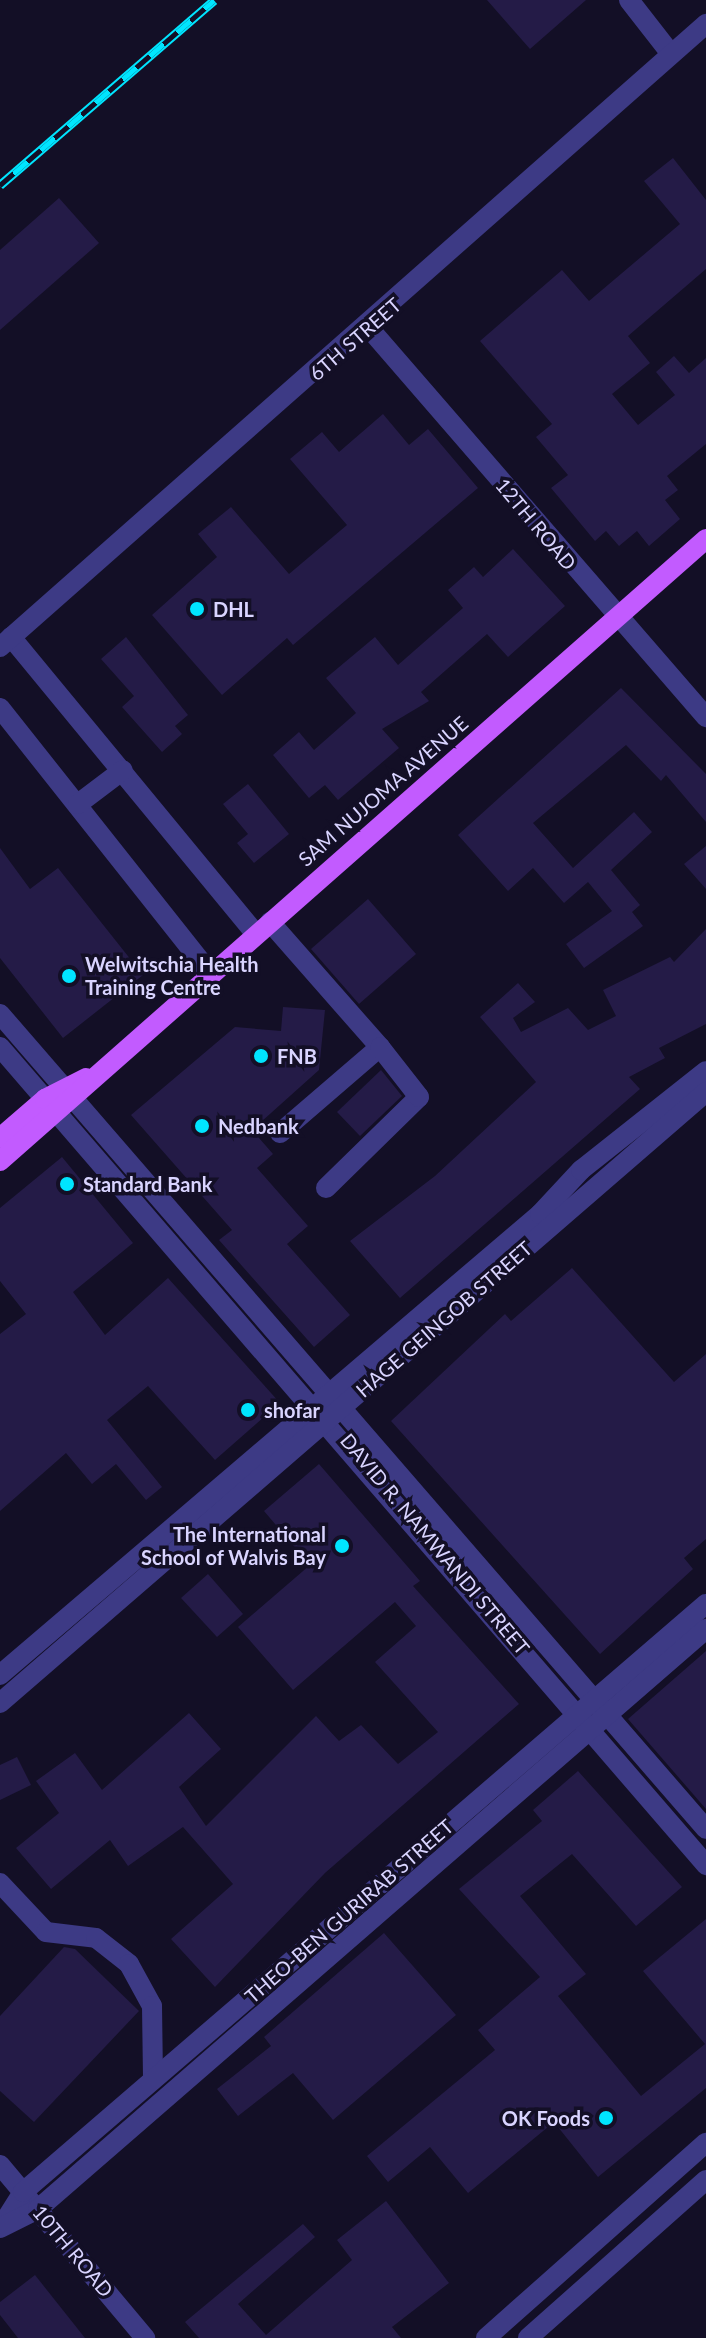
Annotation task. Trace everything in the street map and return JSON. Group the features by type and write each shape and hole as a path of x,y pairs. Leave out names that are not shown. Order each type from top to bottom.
{"main road":[{"name":"SAM NUJOMA AVENUE","path":"0,1138 90,1076 706,539"},
{"name":"SAM NUJOMA AVENUE","path":"0,1161 59,1099"}],"street":[{"path":"629,0 671,54"},
{"name":"6TH STREET","path":"6,642 369,328 706,24"},
{"name":"12TH ROAD","path":"369,328 616,618 706,717"},
{"path":"6,642 263,928 380,1047 419,1097 326,1188"},
{"path":"0,708 210,973"},
{"path":"78,804 123,770"},
{"name":"DAVID R. NAMWANDI STREET","path":"0,1014 59,1099 591,1714 706,1865"},
{"name":"DAVID R. NAMWANDI STREET","path":"0,1047 59,1099"},
{"path":"280,1133 380,1047"},
{"name":"HAGE GEINGOB STREET","path":"0,1703 326,1405 706,1071"},
{"name":"HAGE GEINGOB STREET","path":"0,1675 706,1092"},
{"name":"THEO-BEN GURIRAB STREET","path":"1,2227 38,2209 591,1714 706,1604"},
{"name":"THEO-BEN GURIRAB STREET","path":"1,2227 23,2192 153,2079 591,1714 706,1629"},
{"name":"DAVID R. NAMWANDI STREET","path":"591,1714 706,1829"},
{"path":"0,1883 46,1932 96,1938 129,1964 152,2006 153,2079"},
{"path":"486,2338 706,2143"},
{"name":"10TH ROAD","path":"0,2165 145,2338"},
{"path":"528,2338 706,2180"}],"building":[{"path":"487,0 586,0 530,49"},
{"path":"673,158 706,200 706,269 628,336 650,363 612,394 638,425 675,395 656,372 674,356 689,373 706,358 706,444 667,476 678,490 665,500 680,519 649,546 637,531 619,546 606,531 595,541 551,488 568,475 536,437 552,424 480,341 562,270 589,301 680,224 644,181"},
{"path":"59,198 99,243 0,330 0,250"},
{"path":"383,414 409,445 428,429 478,488 293,645 287,638 222,695 152,615 217,557 198,534 231,507 289,574 347,525 290,459 322,432 339,452"},
{"path":"513,549 565,606 508,657 487,634 421,692 429,701 382,729 399,748 338,800 325,785 309,798 273,755 299,732 314,750 356,713 326,678 375,637 398,665 463,608 448,590 474,567 483,577"},
{"path":"126,637 188,715 175,726 182,734 162,752 122,707 134,696 101,659"},
{"path":"621,688 706,774 706,822 666,775 661,781 626,745 533,823 573,868 634,812 652,832 611,870 640,905 632,912 643,926 584,968 566,944 612,911 588,882 564,903 533,868 508,891 458,835"},
{"path":"248,784 289,834 254,863 237,843 248,834 223,804"},
{"path":"706,846 706,889 684,864"},
{"path":"0,848 30,889 58,868 143,975 63,1038 0,958"},
{"path":"368,899 416,954 359,1004 311,949"},
{"path":"706,929 706,1024 659,1048 665,1058 629,1077 640,1089 400,1298 350,1241 435,1176 536,1082 480,1017 518,983 535,1002 513,1018 521,1032 568,1008 588,1030 616,1016 603,990 670,957 674,962"},
{"path":"283,1007 325,1010 319,1070 252,1130 273,1154 257,1168 308,1226 287,1244 350,1315 314,1347 219,1240 232,1230 131,1115 235,1027 281,1031"},
{"path":"381,1070 402,1096 360,1136 337,1112"},
{"path":"62,1157 133,1243 73,1292 105,1335 168,1278 280,1403 215,1460 148,1386 107,1420 162,1487 146,1500 116,1464 92,1484 66,1453 0,1511 0,1334 26,1314 0,1281 0,1208"},
{"path":"572,1268 674,1382 706,1354 706,1539 684,1558 693,1569 600,1654 391,1421 505,1314 511,1321"},
{"path":"319,1464 420,1581 413,1586 519,1704 325,1873 215,1987 171,1939 233,1884 183,1827 128,1866 110,1840 51,1889 16,1848 59,1813 36,1781 75,1753 102,1790 189,1713 221,1749 179,1787 206,1826 316,1716 339,1741 361,1725 398,1764 438,1732 375,1662 416,1626 395,1602 293,1690 238,1627 310,1565 264,1511"},
{"path":"208,1574 243,1614 217,1637 181,1598"},
{"path":"706,1651 706,1809 628,1719"},
{"path":"17,1757 31,1785 0,1800 0,1765"},
{"path":"578,1771 682,1887 636,1926 572,1854 520,1896 586,1974 558,1996 641,2096 705,2044 643,1971 706,1919 706,2088 598,2177 554,2122 468,2193 430,2147 388,2182 367,2156 495,2050 478,2030 540,1977 459,1889 542,1821 533,1810"},
{"path":"384,1933 456,2015 333,2120 293,2073 238,2116 217,2089 271,2046 264,2037"},
{"path":"64,1947 75,1949 139,2011 34,2122 0,2091 0,2016"},
{"path":"386,2201 449,2283 392,2327 401,2338 199,2338 185,2322 303,2224 315,2237 238,2304 266,2335 352,2260 337,2240"},
{"path":"35,2275 85,2338 18,2338 0,2315 0,2302"}],"railway":[{"path":"0,185 214,0"}],"place":[{"name":"DHL","path":"197,609"},
{"name":"Welwitschia Health Training Centre","path":"69,976"},
{"name":"FNB","path":"261,1056"},
{"name":"Nedbank","path":"202,1126"},
{"name":"Standard Bank","path":"67,1184"},
{"name":"shofar","path":"248,1410"},
{"name":"The International School of Walvis Bay","path":"342,1546"},
{"name":"OK Foods","path":"606,2118"}]}
